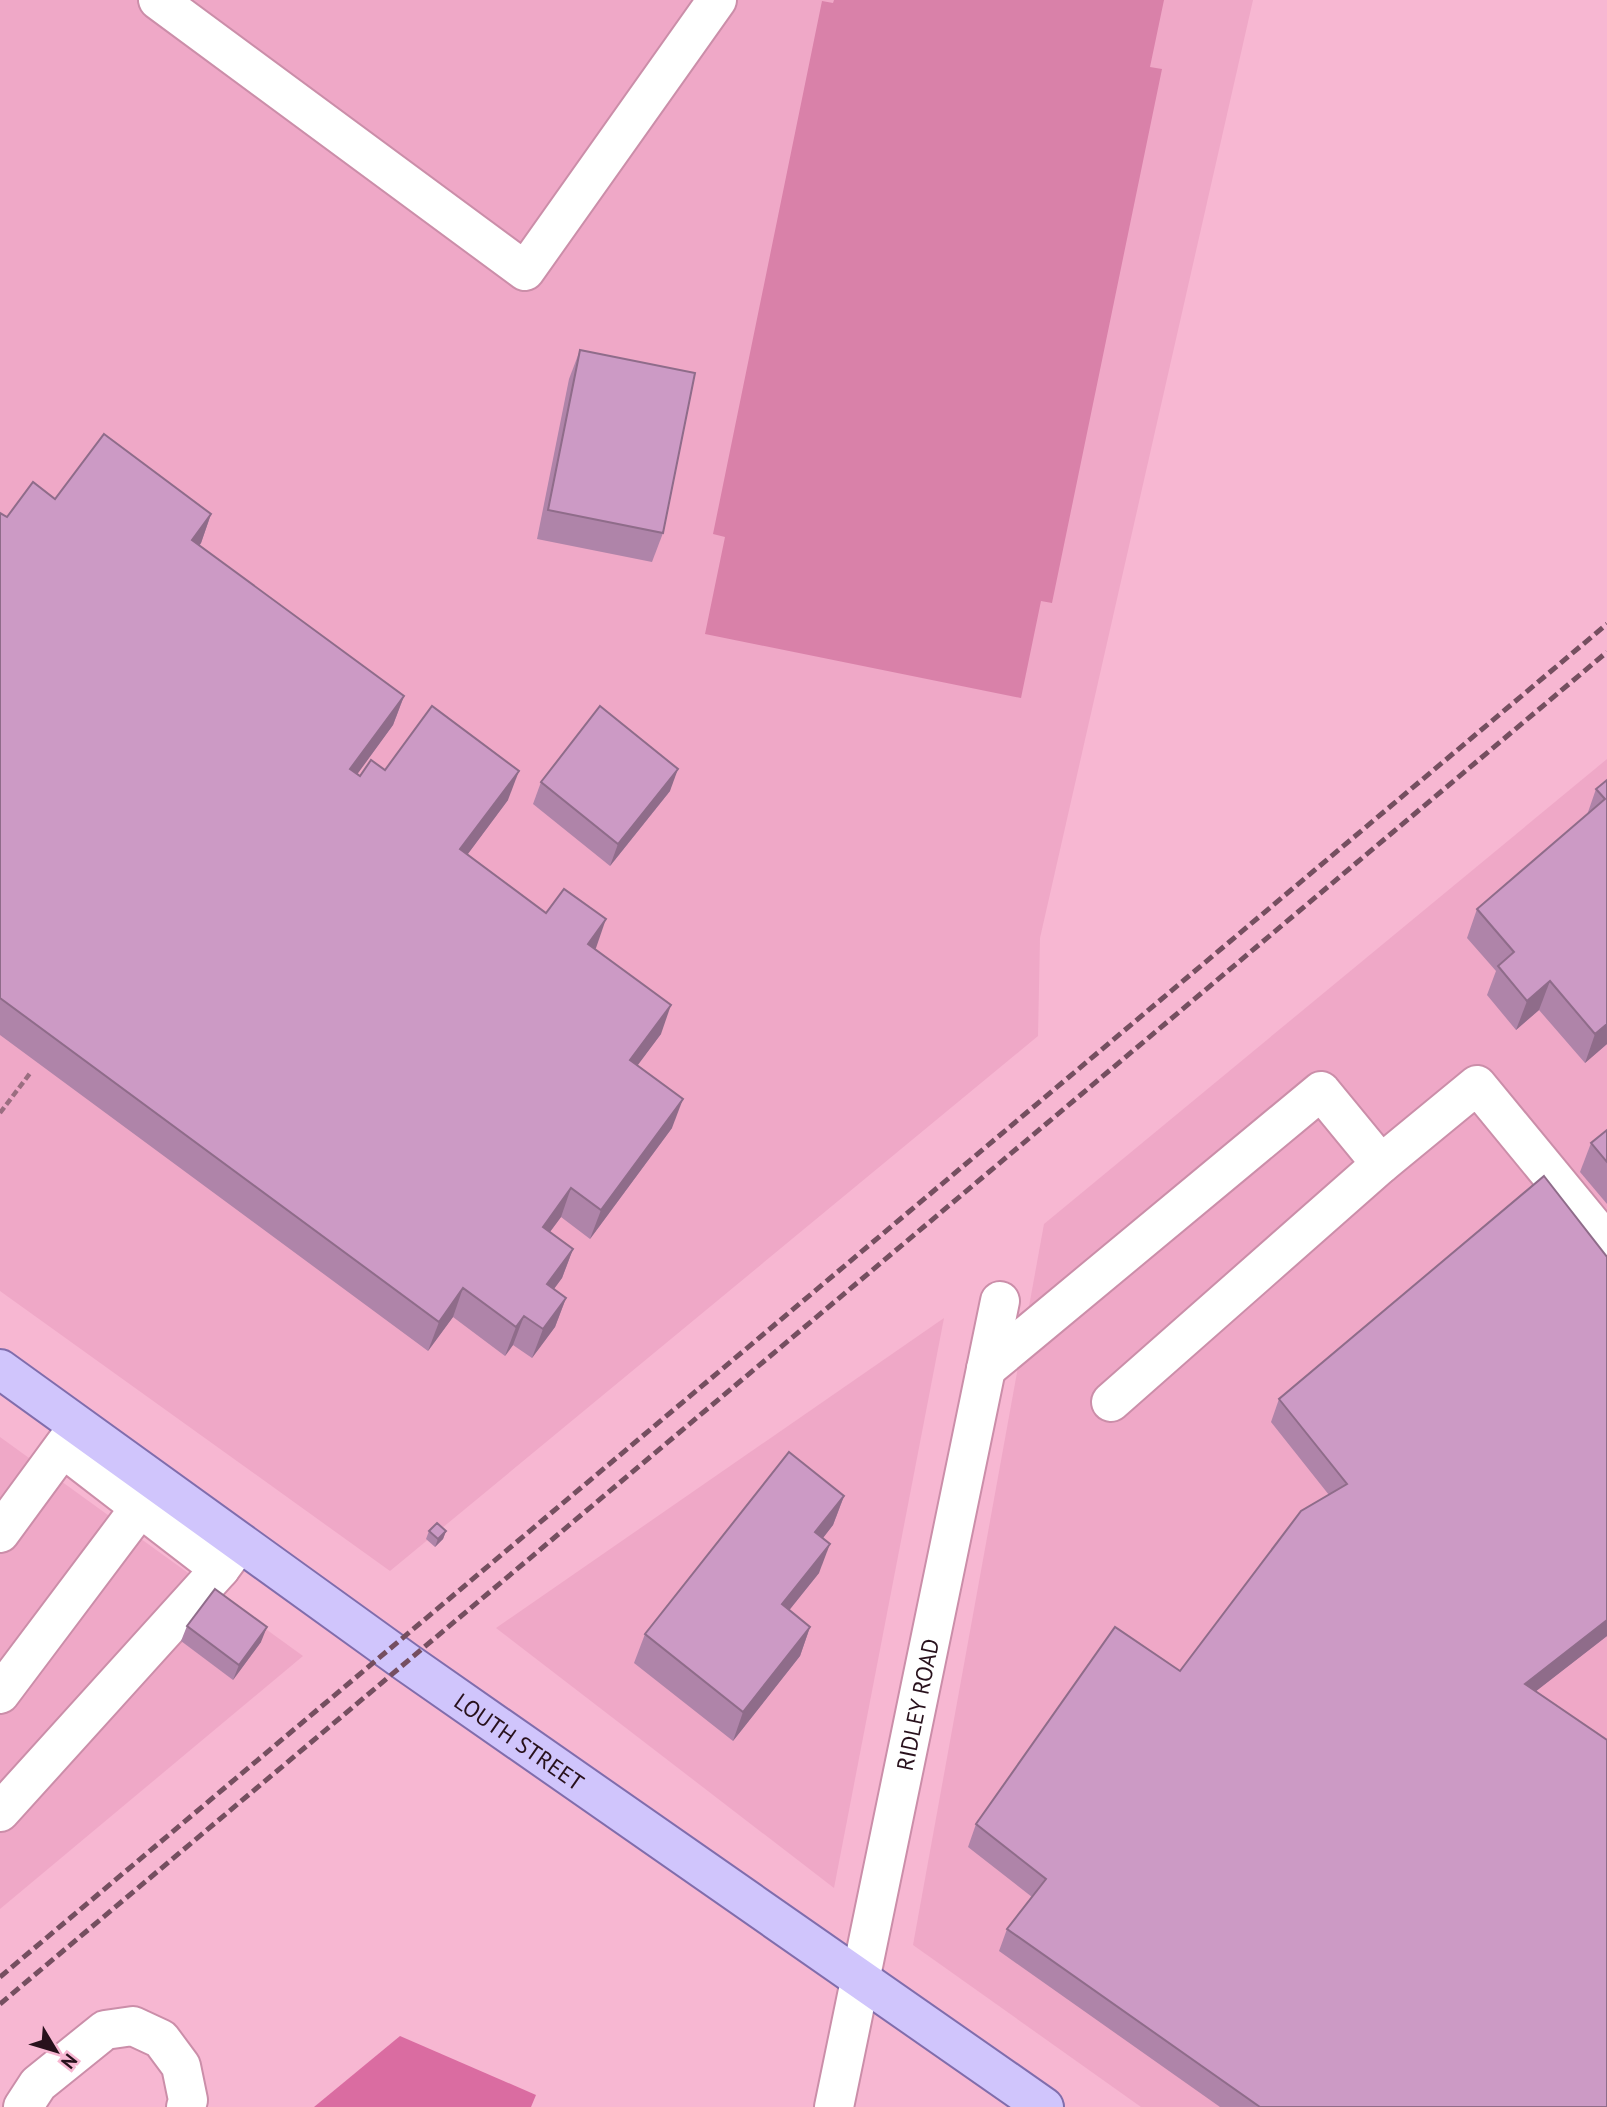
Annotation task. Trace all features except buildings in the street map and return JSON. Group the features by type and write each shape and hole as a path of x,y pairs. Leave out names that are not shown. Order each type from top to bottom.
{"main road":[{"name":"LOUTH STREET","path":"2,1374 70,1437 230,1556 862,1978 1045,2107"}],"street":[{"path":"158,0 525,271 717,0"},
{"path":"1111,1402 1381,1164 1477,1085 1607,1243"},
{"path":"986,1369 1321,1091 1381,1164"},
{"name":"RIDLEY ROAD","path":"834,2107 1000,1300"},
{"path":"0,1533 70,1437 139,1509 230,1556 0,1812"},
{"path":"0,1694 139,1509"},
{"path":"23,2107 38,2084 105,2030 133,2026 161,2039 181,2066 188,2100 186,2107"}],"path":[{"path":"0,1113 32,1072"}],"shaded area":[{"path":"0,0 1253,0 1040,938 1038,1036 390,1571 0,1291"},
{"path":"834,0 1164,0 1150,67 1162,69 1052,603 1041,601 1021,698 705,634 725,537 713,534 822,1 833,3"},
{"path":"1607,759 1607,2107 1141,2107 913,1945 1044,1224"},
{"path":"944,1318 834,1888 496,1628"},
{"path":"0,1437 303,1656 0,1909"},
{"path":"400,2036 536,2095 531,2107 314,2107"}],"railway":[{"path":"0,1977 1607,624"},
{"path":"0,2004 1607,652"}]}
